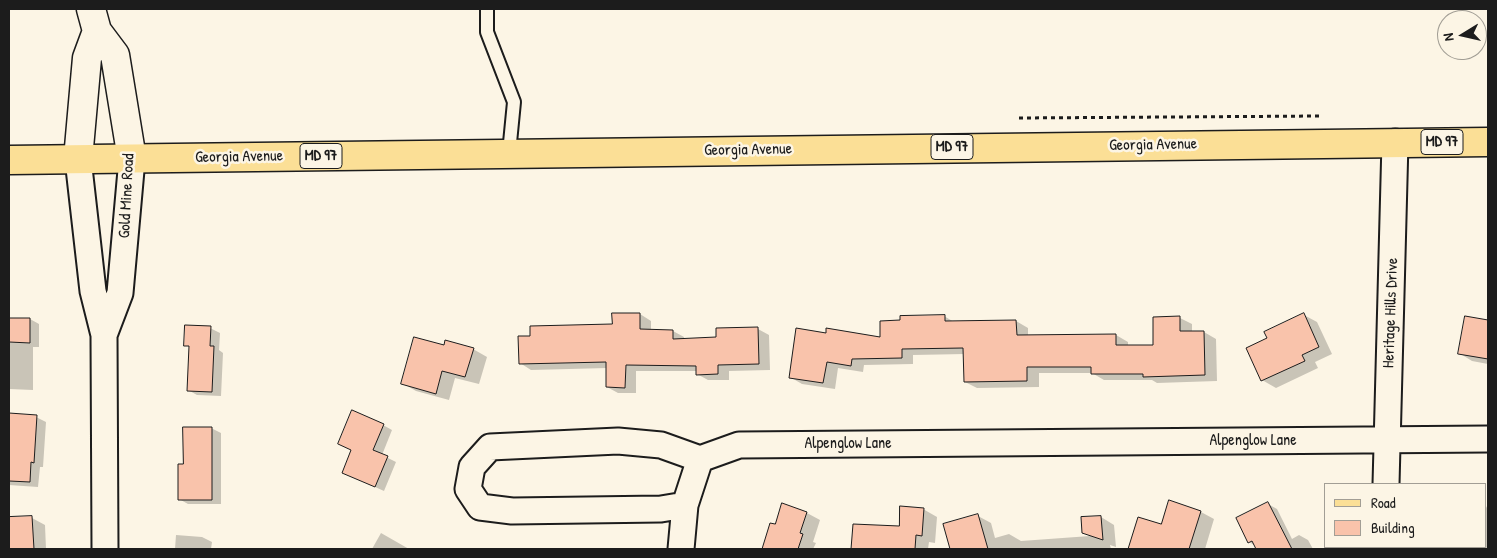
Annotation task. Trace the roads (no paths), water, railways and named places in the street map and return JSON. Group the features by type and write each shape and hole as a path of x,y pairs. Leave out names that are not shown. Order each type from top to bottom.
{"main road":[{"name":"Georgia Avenue","path":"9,160 1488,142"}],"street":[{"name":"Gold Mine Road","path":"94,20 115,55 132,159 120,293 104,335"},
{"name":"Gold Mine Road","path":"94,20 87,58 78,159 93,291 104,335 105,549"},
{"name":"Heritage Hills Drive","path":"1386,483 1395,142"},
{"name":"Alpenglow Lane","path":"700,459 739,445 1488,439"},
{"path":"680,549 685,505 700,459 661,445 618,441 490,447 472,467 468,489 480,507 512,511 661,509 685,505"}],"lane":[{"path":"487,9 487,32 514,102 509,153"}]}
